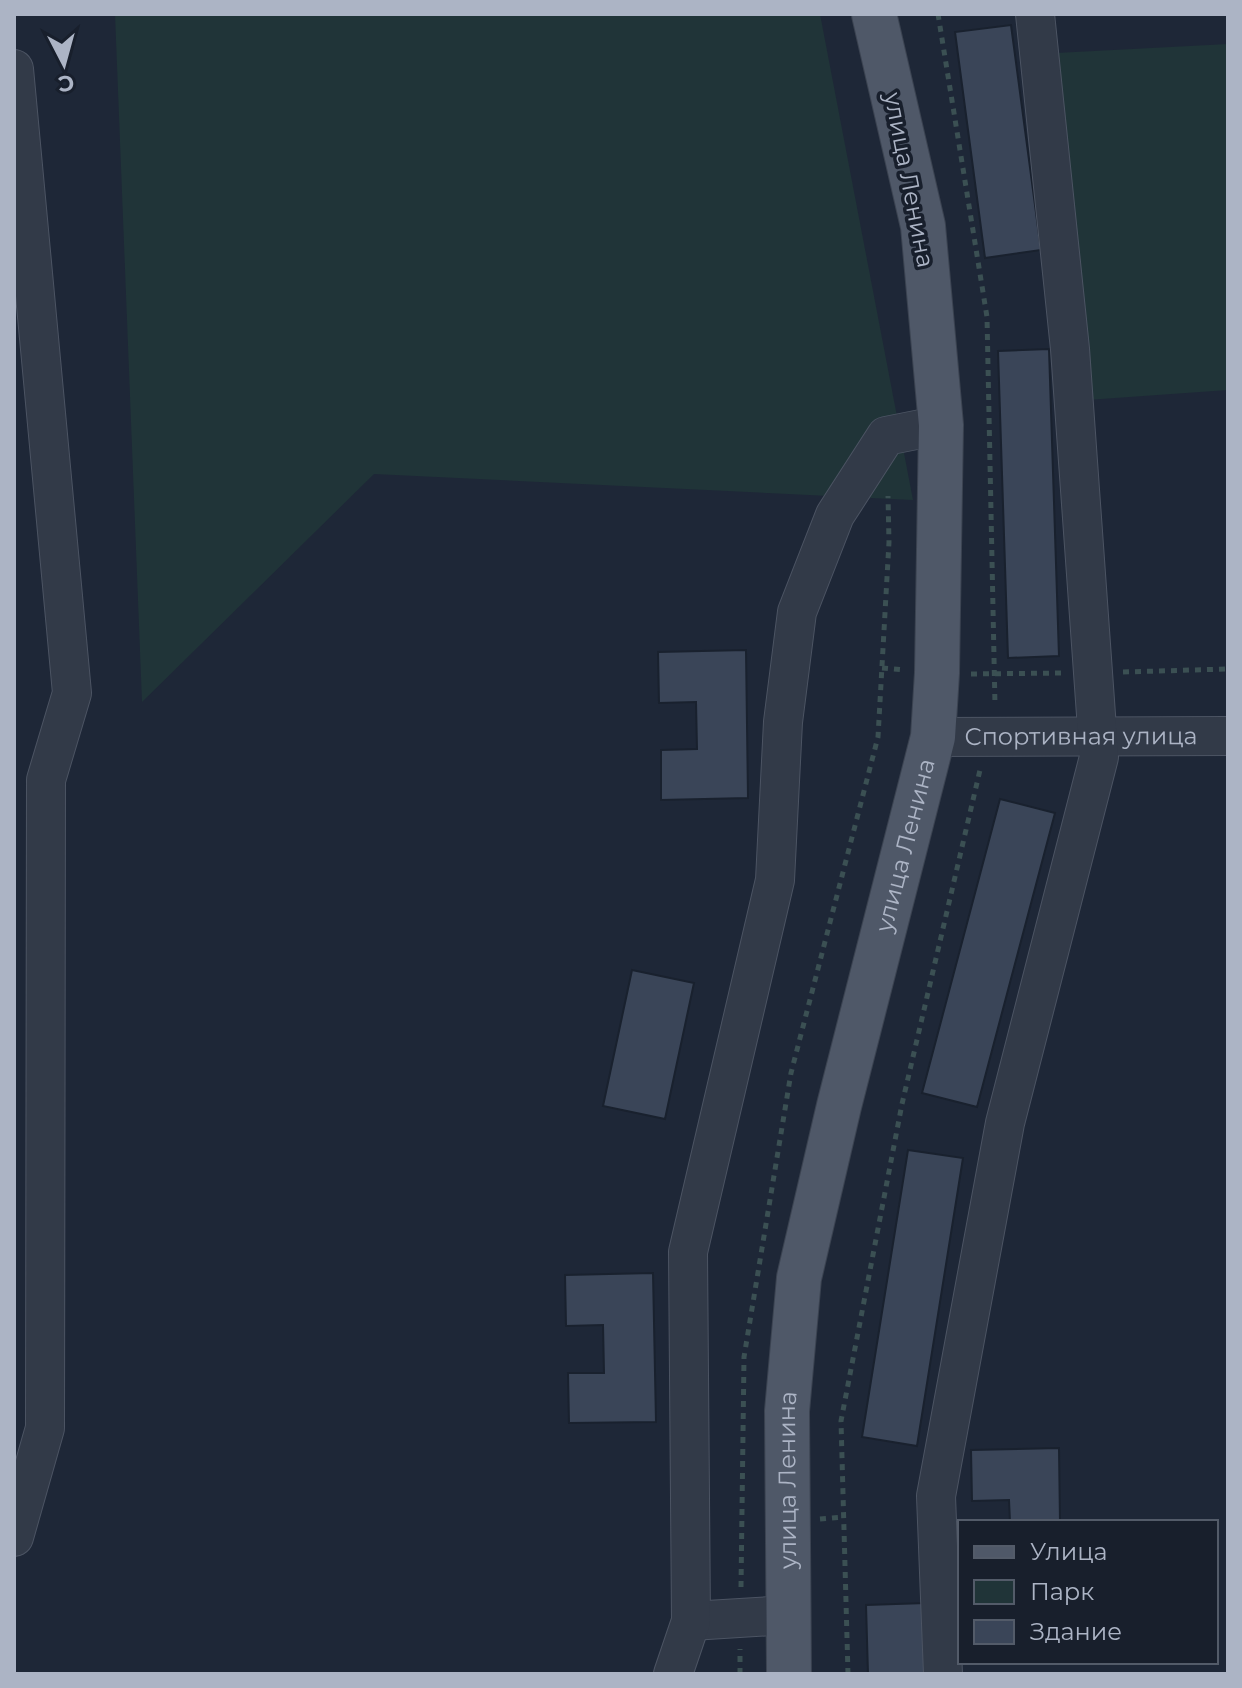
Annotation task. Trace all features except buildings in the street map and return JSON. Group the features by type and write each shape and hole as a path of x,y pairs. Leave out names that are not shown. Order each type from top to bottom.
{"main road":[{"name":"улица Ленина","path":"789,1674 787,1411 799,1278 839,1106 933,737 941,568 941,425 923,226 874,14"}],"street":[{"path":"943,1674 936,1496 1005,1123 1099,757 1070,349 1035,14"},
{"path":"14,69 72,693 46,780 45,1428 14,1537"},
{"path":"673,1674 691,1621 688,1252 775,880 783,722 797,612 835,515 886,436 941,425"},
{"name":"Спортивная улица","path":"933,737 1098,739 1228,736"},
{"path":"691,1621 789,1615"}],"path":[{"path":"848,1674 841,1421 902,1104 983,759 993,738 997,675 987,317 938,14"},
{"path":"740,1674 744,1357 791,1073 878,737 889,542 886,436"}],"green space":[{"path":"115,14 820,14 913,500 374,474 142,702"},
{"path":"1228,44 1228,390 1087,400 1056,53"}]}
